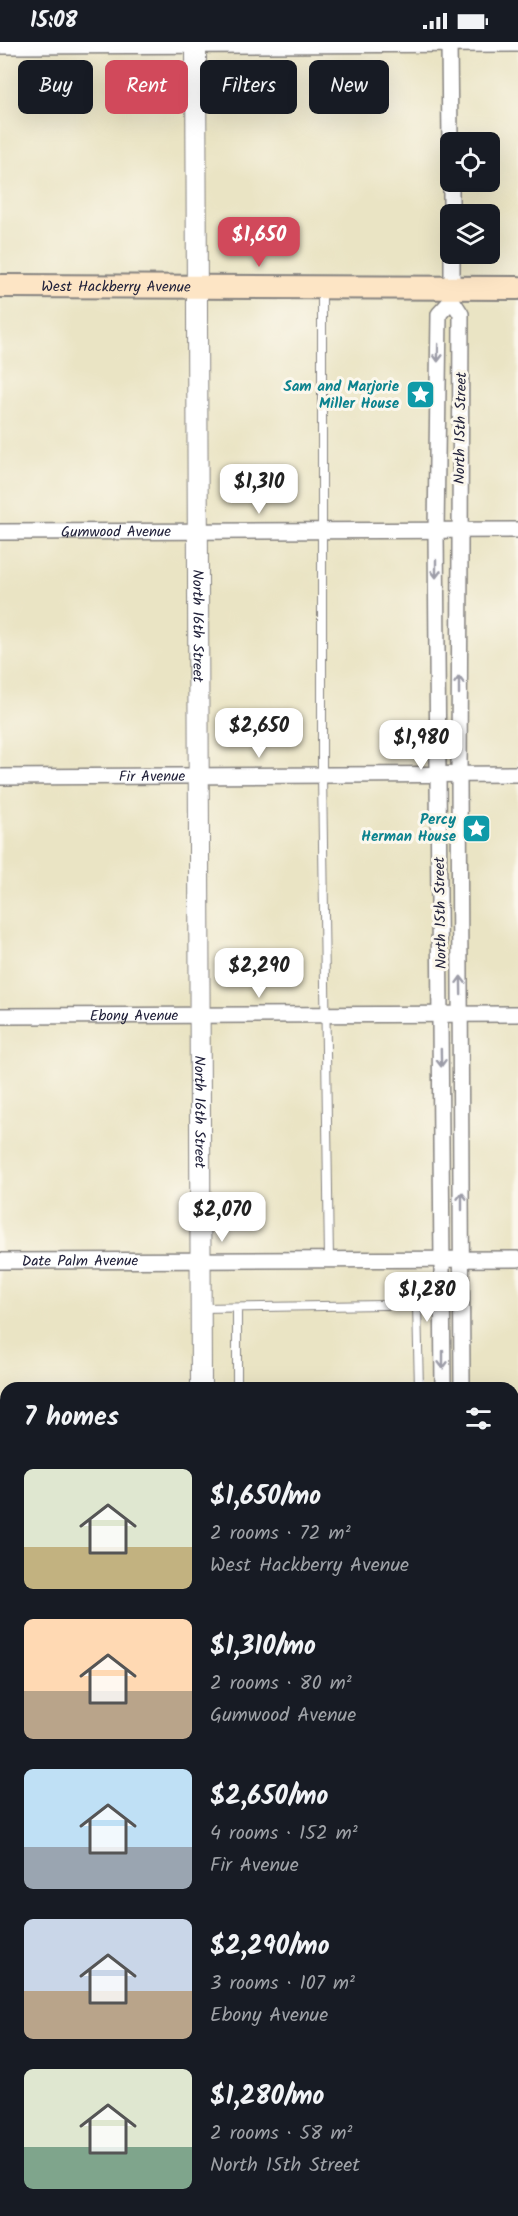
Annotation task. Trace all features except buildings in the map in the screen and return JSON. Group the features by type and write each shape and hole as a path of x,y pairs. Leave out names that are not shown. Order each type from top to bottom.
{"main road":[{"name":"West Hackberry Avenue","path":"0,286 322,288 452,294 518,288"}],"street":[{"path":"0,46 196,43 518,44"},
{"name":"North 16th Street","path":"196,43 201,1382"},
{"path":"449,43 450,132"},
{"name":"North 15th Street","path":"452,264 452,294 461,314 459,775 462,1015 462,1382"},
{"name":"North 15th Street","path":"443,1382 444,1260 436,531 439,314 452,294"},
{"name":"Gumwood Avenue","path":"0,532 518,530"},
{"name":"Fir Avenue","path":"0,777 518,774"},
{"name":"Ebony Avenue","path":"0,1016 518,1014"},
{"name":"Date Palm Avenue","path":"0,1261 518,1259"}],"lane":[{"path":"322,288 322,775 329,1260"},
{"path":"202,1308 443,1304"},
{"path":"417,1305 419,1382"},
{"path":"237,1308 237,1382"}],"place":[{"name":"Sam and Marjorie Miller House","path":"420,395"},
{"name":"Percy Herman House","path":"477,828"}]}
